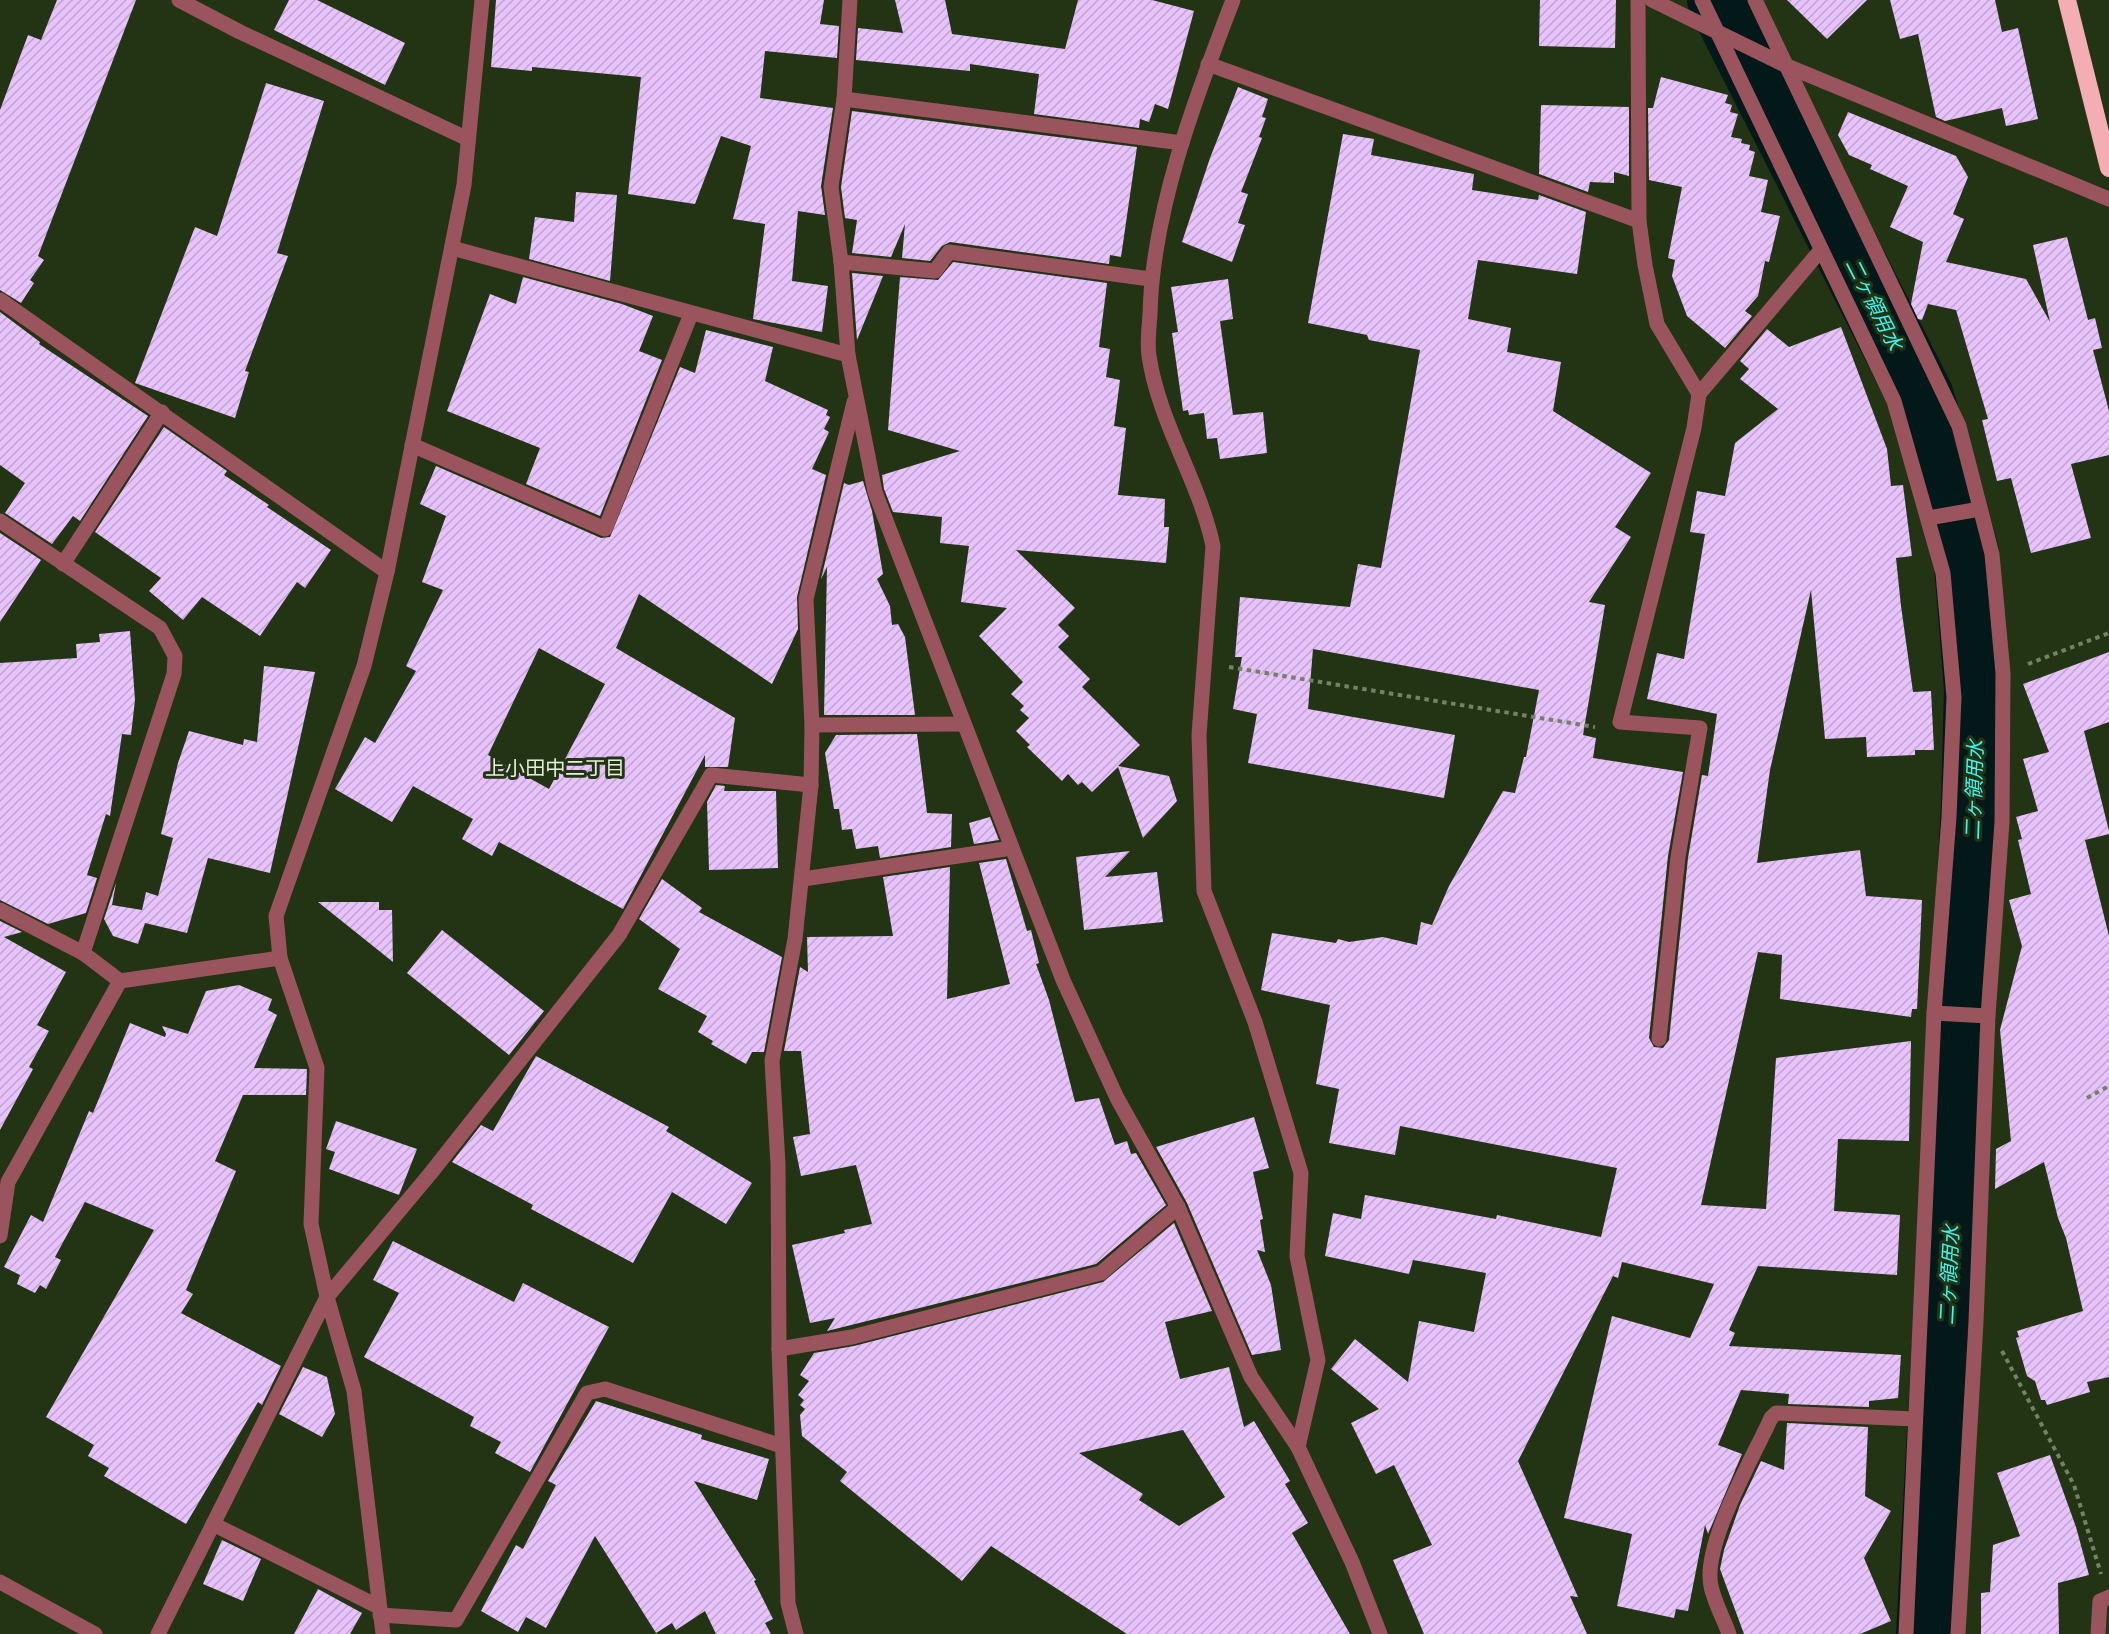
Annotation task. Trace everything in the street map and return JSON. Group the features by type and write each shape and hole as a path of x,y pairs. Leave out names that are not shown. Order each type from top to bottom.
{"highway":[{"path":"2067,0 2109,168"}],"street":[{"path":"178,0 240,32 468,139"},
{"path":"383,1634 354,1391 327,1297 311,1224 316,1068 280,958 276,916 364,666 387,572 464,185 482,0"},
{"path":"850,0 844,99 831,187 841,262 848,355 875,492 1067,989 1117,1098 1178,1207 1251,1377 1298,1447 1352,1562 1380,1634"},
{"path":"1233,0 1208,64 1182,143 1150,279 1149,355 1164,412 1208,522 1213,546 1199,735 1204,891 1255,1022 1301,1173 1297,1257 1318,1360 1298,1447"},
{"path":"1638,0 1640,221 1645,265 1657,324 1699,394"},
{"path":"1652,0 1781,63 2109,199"},
{"path":"1702,0 1820,251 1894,401 1934,517 1943,573 1954,697 1949,817 1934,1013 1915,1419 1902,1632"},
{"path":"1755,0 1781,63 1959,426 1974,510 1992,554 2002,674 2002,822 1981,1016 1976,1322 1958,1634"},
{"path":"1208,64 1640,221"},
{"path":"844,99 1182,143"},
{"path":"452,248 848,355"},
{"path":"1659,1039 1678,857 1700,728 1620,722 1694,428 1699,394 1820,251"},
{"path":"841,262 935,271 949,252 1150,279"},
{"path":"0,300 387,572"},
{"path":"412,445 605,530 691,314"},
{"path":"796,1634 788,1603 779,1349 778,1164 772,1061 795,939 811,785 812,725 806,599 855,398"},
{"path":"63,564 162,412"},
{"path":"1934,517 1974,510"},
{"path":"0,521 160,628 176,656 174,674 83,953"},
{"path":"812,725 964,724"},
{"path":"158,1634 327,1297 430,1174 619,935 711,775 811,785"},
{"path":"802,879 1012,848"},
{"path":"0,910 83,953 120,981 280,958"},
{"path":"0,1236 2,1209 8,1182 120,981"},
{"path":"1934,1013 1981,1016"},
{"path":"779,1349 852,1337 1101,1273 1178,1207"},
{"path":"213,1524 380,1611 456,1620 587,1393 604,1389 782,1446"},
{"path":"1729,1634 1711,1586 1711,1558 1730,1506 1771,1418 1776,1413 1915,1419"},
{"path":"0,1582 95,1634"},
{"path":"2098,1634 2100,1600 2108,1597"}],"path":[{"path":"2029,664 2109,633"},
{"path":"1205,663 1606,729 1620,722"},
{"path":"2087,1098 2109,1086"},
{"path":"1976,1322 1998,1343 2074,1485 2108,1597"}],"building":[{"path":"57,0 136,0 38,256 44,260 30,280 34,283 21,303 0,290 0,110 28,35 41,40"},
{"path":"289,0 317,0 405,43 385,85 274,30"},
{"path":"496,0 824,0 820,24 839,26 837,58 765,51 760,98 833,108 821,186 825,215 798,211 792,281 828,286 822,332 753,319 765,224 733,219 751,146 721,136 695,204 628,194 641,77 532,67 532,71 491,67"},
{"path":"895,0 945,0 952,34 1065,49 1078,0 1152,0 1194,11 1168,109 1155,104 1149,122 1140,119 1139,128 1034,114 1039,74 970,64 970,71 856,60 858,28 903,33"},
{"path":"1540,0 1616,0 1615,48 1539,46"},
{"path":"1787,0 1867,0 1827,39"},
{"path":"1890,0 1995,0 2002,32 2018,28 2038,119 2006,126 2002,108 1945,121 1936,117 1918,34 1900,39"},
{"path":"1661,77 1728,95 1725,103 1732,105 1730,112 1738,114 1731,137 1742,139 1741,143 1750,145 1749,150 1755,152 1749,176 1768,180 1761,212 1780,216 1769,262 1765,261 1758,296 1745,311 1752,316 1725,348 1687,316 1672,276 1675,260 1668,258 1682,187 1649,180 1648,108 1653,108"},
{"path":"266,83 324,101 277,253 288,256 245,371 249,372 235,418 135,383 195,227 217,236"},
{"path":"1238,87 1268,99 1262,117 1266,118 1259,137 1262,138 1241,192 1248,194 1238,223 1245,225 1232,262 1182,242 1210,158"},
{"path":"1541,105 1629,107 1629,176 1614,172 1614,183 1590,182 1588,192 1539,174"},
{"path":"852,111 1137,147 1121,257 1110,255 1109,264 950,242 942,246 930,261 902,258 905,224 891,257 852,253 857,220 845,218 841,187"},
{"path":"1848,112 1956,156 1968,177 1953,214 1964,219 1946,262 2026,279 2050,322 2033,245 2067,237 2088,320 2095,318 2102,348 2093,350 2109,411 2109,455 2071,464 2091,538 2031,553 2011,478 1997,481 1982,420 1988,419 1956,310 1928,304 1922,320 1918,319 1911,304 1923,242 1890,227 1908,186 1870,169 1872,165 1849,155 1838,135"},
{"path":"1343,134 1374,139 1371,155 1474,174 1472,190 1538,200 1539,195 1586,212 1577,274 1478,260 1468,319 1511,328 1507,352 1561,362 1553,411 1651,473 1615,527 1631,537 1589,602 1605,605 1583,735 1596,738 1593,758 1683,772 1668,856 1649,1038 1654,1047 1663,1048 1669,1040 1688,858 1702,775 1708,776 1717,714 1647,699 1657,653 1684,659 1705,534 1690,532 1697,491 1725,496 1735,443 1778,409 1740,379 1749,369 1740,361 1767,329 1789,347 1841,327 1887,449 1891,486 1903,485 1912,556 1896,558 1901,606 1913,692 1931,691 1934,750 1915,750 1915,755 1867,757 1866,737 1825,739 1811,590 1770,770 1757,863 1860,850 1866,896 1922,900 1917,1009 1912,1009 1911,1017 1780,999 1782,955 1758,952 1701,1205 1766,1209 1776,1058 1911,1041 1909,1141 1838,1139 1834,1211 1900,1215 1897,1275 1758,1266 1729,1330 1735,1333 1729,1346 1901,1355 1898,1398 1869,1401 1869,1407 1788,1404 1789,1394 1741,1390 1718,1445 1742,1454 1708,1534 1705,1525 1688,1611 1676,1609 1674,1618 1617,1606 1632,1534 1564,1518 1612,1316 1690,1338 1714,1284 1622,1262 1618,1278 1613,1276 1518,1461 1578,1597 1570,1596 1587,1634 1424,1634 1393,1560 1432,1545 1394,1465 1376,1474 1351,1423 1379,1409 1331,1369 1355,1339 1408,1382 1419,1321 1474,1332 1486,1273 1413,1260 1409,1274 1325,1256 1333,1213 1361,1219 1365,1195 1496,1219 1497,1215 1601,1237 1617,1168 1400,1126 1395,1155 1329,1143 1339,1089 1316,1084 1330,1005 1261,990 1272,933 1336,943 1338,939 1349,942 1383,937 1417,945 1421,922 1432,925 1449,886 1503,791 1515,793 1524,757 1526,757 1539,690 1313,649 1308,709 1455,735 1444,798 1248,763 1257,714 1233,709 1242,657 1235,657 1240,597 1350,607 1358,564 1381,568 1420,350 1369,340 1367,335 1308,323"},
{"path":"576,192 617,195 610,281 529,259 535,217 574,222"},
{"path":"953,262 1107,283 1099,347 1110,349 1106,377 1120,380 1114,426 1126,428 1118,495 1165,499 1164,527 1169,527 1166,563 1016,550 1075,608 1058,625 1069,636 1058,647 1090,679 1082,687 1140,745 1118,766 1169,776 1177,801 1143,838 1118,767 1092,792 1082,782 1078,785 1068,774 1062,781 1027,747 1030,745 1016,731 1029,718 1020,710 1024,706 1011,694 1023,682 979,636 1007,608 961,602 969,546 940,543 942,517 893,512 884,489 882,475 960,451 888,430 900,277 938,280"},
{"path":"852,273 883,276 857,340"},
{"path":"523,277 622,304 653,316 639,351 662,360 600,516 526,484 540,448 447,411 490,294 516,304"},
{"path":"1228,279 1233,319 1220,321 1233,415 1263,412 1267,453 1220,459 1217,438 1207,439 1204,413 1189,415 1188,410 1183,411 1172,333 1178,332 1171,287"},
{"path":"0,312 40,342 39,344 148,416 80,521 73,516 52,544 5,513 25,483 0,465"},
{"path":"706,330 773,347 765,381 828,410 826,415 830,417 824,429 829,432 812,469 826,475 797,597 798,629 772,684 639,594 616,648 735,718 728,767 705,767 705,755 623,909 499,842 492,856 462,839 473,819 413,786 392,822 335,789 365,737 375,743 416,671 406,666 443,590 422,582 446,516 420,504 436,466 601,538 610,537 680,367 695,373","holes":["539,648 605,684 549,789 488,755"]},
{"path":"164,427 227,471 224,475 269,505 267,507 331,550 305,588 297,582 260,636 202,597 183,620 149,591 161,578 95,532"},
{"path":"863,481 872,511 883,574 877,579 890,606 892,625 898,624 905,637 915,715 824,715 827,567 821,579 844,483 849,485"},
{"path":"0,533 41,560 0,622"},
{"path":"130,631 135,700 131,735 122,734 110,816 106,814 87,875 97,878 86,913 48,924 0,900 0,663 77,658 76,644 100,642 99,634"},
{"path":"2109,652 2109,722 2084,731 2109,831 2109,834 2085,840 2109,936 2109,1377 2087,1382 2090,1392 2047,1405 2045,1400 2041,1400 2035,1381 2027,1376 2016,1338 2019,1337 2017,1331 2083,1311 2066,1238 2058,1218 2044,1162 1995,1189 1996,1149 2011,1141 2000,1030 2022,946 2009,900 2031,894 2018,840 2022,839 2016,817 2038,811 2023,759 2049,752 2023,684"},
{"path":"264,666 315,672 270,873 208,858 187,933 145,923 138,944 113,936 104,919 116,883 112,905 142,910 146,892 158,896 173,838 161,834 178,763 189,731 243,745 244,739 257,742"},
{"path":"917,734 927,813 952,814 951,847 880,858 878,846 856,849 852,829 842,830 839,809 834,809 825,753 836,735"},
{"path":"716,785 725,786 724,791 776,791 778,868 709,870 707,802"},
{"path":"990,817 999,840 974,844 969,823"},
{"path":"1130,851 1105,877 1157,872 1163,922 1084,930 1076,857"},
{"path":"1006,859 1027,931 1031,930 1039,963 1036,964 1049,1000 1075,1102 1099,1098 1115,1145 1127,1141 1131,1154 1136,1153 1166,1205 1096,1264 827,1331 835,1318 810,1323 792,1245 845,1233 844,1230 872,1224 856,1165 801,1176 793,1137 810,1134 801,1051 784,1051 800,967 808,972 807,937 893,936 883,877 950,867 947,999 1010,984 979,863"},
{"path":"662,879 702,908 699,912 782,957 764,1052 752,1052 746,1064 711,1044 713,1041 698,1032 707,1016 658,989 680,949 639,919"},
{"path":"318,902 379,902 379,910 392,910 393,962"},
{"path":"0,921 22,932 4,937 66,972 37,1025 49,1031 29,1067 33,1069 0,1130"},
{"path":"442,930 544,1011 509,1055 407,973"},
{"path":"239,985 272,999 268,1010 277,1015 254,1068 307,1069 306,1095 243,1095 215,1161 236,1171 186,1290 193,1294 181,1313 281,1366 262,1405 258,1402 186,1524 104,1476 109,1468 88,1456 94,1445 46,1417 154,1230 85,1202 55,1257 61,1260 46,1289 40,1285 35,1293 17,1284 20,1275 4,1267 31,1215 43,1222 89,1111 93,1113 130,1023 165,1037 162,1026 188,1034 206,991"},
{"path":"536,1056 669,1127 666,1131 752,1183 726,1224 672,1192 633,1263 531,1209 533,1205 452,1162 481,1125 493,1131"},
{"path":"1254,1117 1269,1168 1253,1172 1263,1219 1260,1220 1265,1252 1257,1250 1271,1285 1281,1350 1252,1355 1187,1203 1156,1147"},
{"path":"336,1121 417,1149 399,1195 329,1169 335,1152 326,1149"},
{"path":"1174,1223 1212,1311 1165,1322 1180,1379 1229,1367 1244,1427 1254,1421 1290,1481 1285,1484 1308,1523 1292,1533 1350,1634 1127,1634 991,1546 962,1581 840,1481 847,1472 802,1436 800,1415 805,1409 800,1405 804,1400 798,1395 809,1381 800,1375 814,1353 854,1346 1103,1282","holes":["1183,1430 1225,1497 1179,1526 1139,1500 1143,1494 1079,1453"]},
{"path":"393,1241 514,1302 523,1283 609,1327 530,1472 495,1453 501,1442 470,1426 474,1417 364,1357 399,1293 373,1280"},
{"path":"303,1367 327,1377 335,1414 322,1437 279,1414"},
{"path":"596,1401 702,1435 701,1439 769,1459 757,1500 694,1481 756,1580 754,1581 773,1619 765,1623 771,1634 716,1634 705,1611 676,1630 672,1623 656,1633 595,1536 546,1628 526,1617 518,1632 481,1611 516,1545 523,1549 556,1485 548,1481"},
{"path":"1787,1423 1868,1427 1865,1496 1891,1511 1864,1558 1891,1621 1860,1634 1744,1634 1720,1569 1724,1550 1740,1505 1761,1461 1784,1470"},
{"path":"2050,1455 2076,1527 2089,1575 2058,1583 2059,1634 1981,1634 1981,1593 1990,1592 1993,1545 2020,1536 1997,1473"},
{"path":"222,1540 261,1559 243,1601 203,1584"},
{"path":"318,1589 362,1613 350,1634 294,1634"}],"waterway":[{"name":"二ヶ領用水","path":"1720,0 1921,397 1966,552 1977,689 1974,804 1929,1634"}],"district":[{"name":"上小田中二丁目","path":"555,768"}]}
